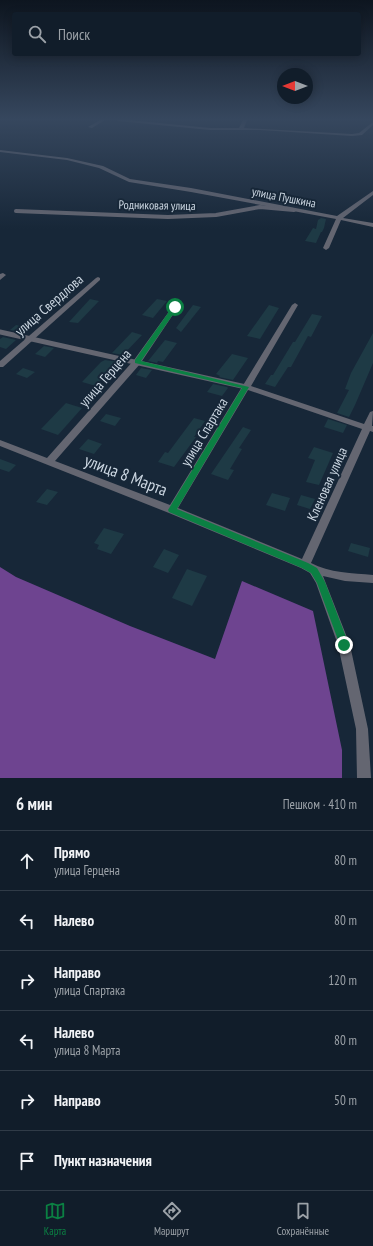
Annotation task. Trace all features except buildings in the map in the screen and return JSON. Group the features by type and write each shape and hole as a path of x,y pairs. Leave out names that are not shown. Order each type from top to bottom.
{"street":[{"name":"улица Пушкина","path":"39,156 80,162 101,167 129,180 192,190 373,225"},
{"path":"326,248 339,218 373,193"},
{"name":"улица Свердлова","path":"0,365 98,279"},
{"name":"улица Спартака","path":"172,510 295,305"},
{"name":"улица Герцена","path":"48,462 137,362 175,307"},
{"path":"246,387 370,428"},
{"name":"Кленовая улица","path":"309,568 370,428 373,414"},
{"name":"улица 8 Марта","path":"0,444 172,510 309,568 345,576 373,579"},
{"path":"309,568 321,582 344,645 362,729 364,778"}],"lane":[{"name":"Родниковая улица","path":"16,211 216,216 260,207 297,210"},
{"path":"0,332 246,387"}],"shaded area":[{"path":"0,567 16,577 130,626 215,659 242,581 313,611 342,750 342,778 0,778"}],"route":[{"path":"175,307 137,362 186,372 246,387 172,510 314,570 321,582 344,645"}]}
